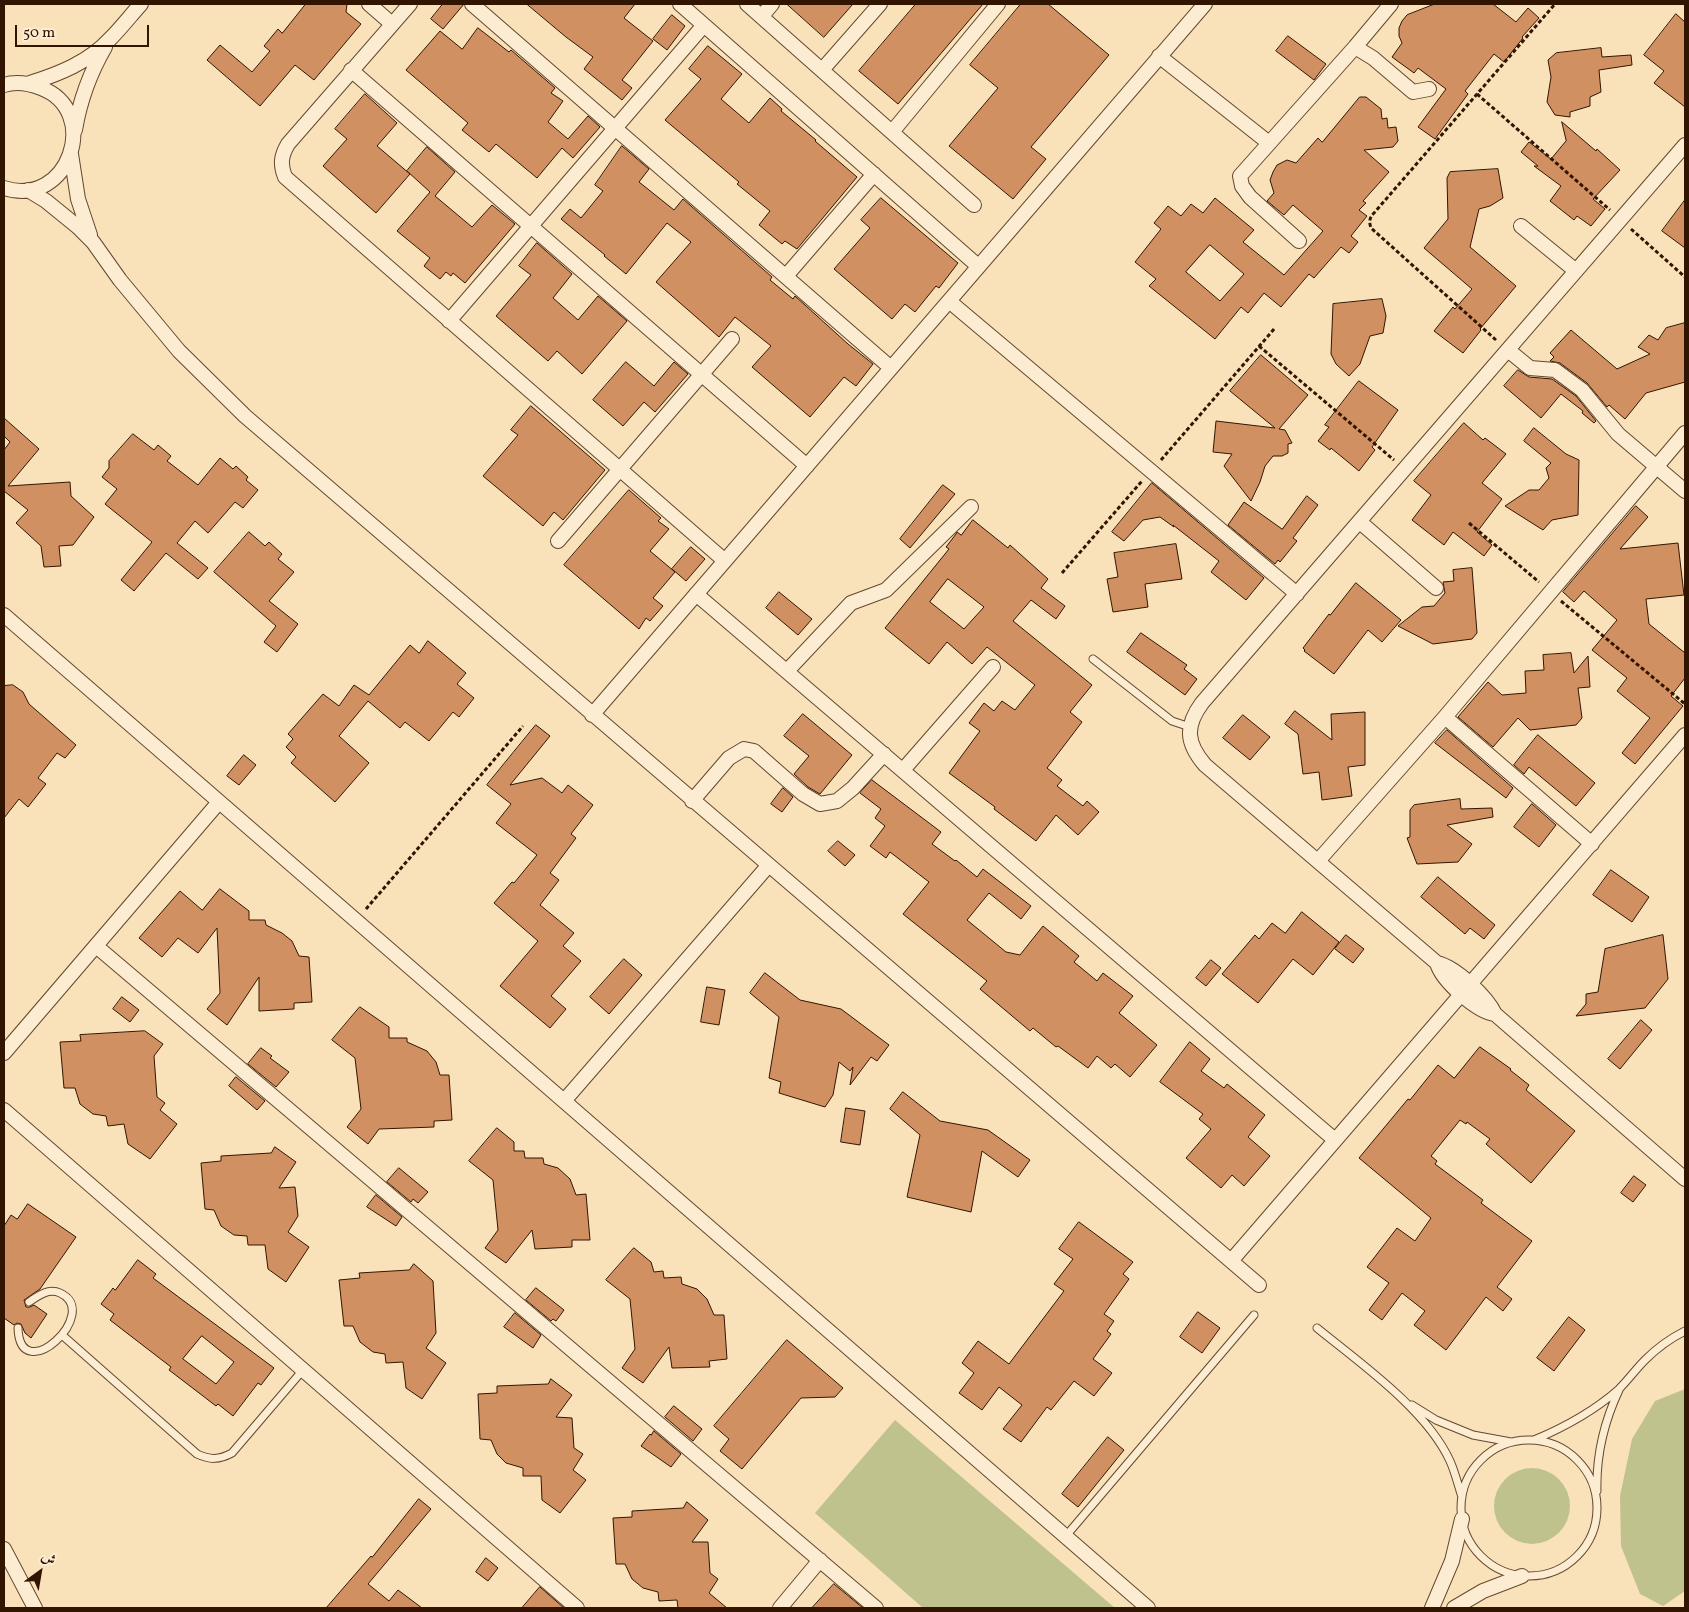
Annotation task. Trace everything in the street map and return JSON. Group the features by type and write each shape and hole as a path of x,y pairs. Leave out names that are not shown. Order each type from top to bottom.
{"street":[{"path":"30,83 72,67 92,55 109,40 141,4"},
{"path":"369,4 392,24"},
{"path":"410,4 351,70 285,149 282,154 281,166 285,177 724,561"},
{"path":"472,4 891,368"},
{"path":"680,4 978,266"},
{"path":"748,4 974,206"},
{"path":"762,16 772,4"},
{"path":"822,70 880,4"},
{"path":"892,132 998,4"},
{"path":"592,715 1205,4"},
{"path":"1299,241 1250,197 1242,186 1240,176 1391,4"},
{"path":"449,321 704,25"},
{"path":"6,190 28,190 42,186 55,178 65,167 71,154 79,110 86,86 109,40"},
{"path":"1355,47 1373,58 1413,92 1429,89"},
{"path":"1159,56 1269,143"},
{"path":"351,70 807,466"},
{"path":"6,82 30,83 47,90 61,102 70,118 74,136"},
{"path":"1685,145 1202,703 1194,714 1190,727 1191,741 1196,754 1205,765 1438,963 1443,976 1466,989 1481,1010 1495,1014 1685,1179"},
{"path":"71,154 78,199 93,242"},
{"path":"786,276 874,174"},
{"path":"28,190 63,214 93,242 120,280 179,351 245,416 1259,1285"},
{"path":"1521,226 1576,271"},
{"path":"949,301 1297,594"},
{"path":"558,541 732,339"},
{"path":"1508,350 1530,368 1555,370 1582,390 1618,434 1685,491"},
{"path":"1318,861 1445,717 1685,433"},
{"path":"787,671 851,603 886,590 971,507"},
{"path":"1360,522 1436,588"},
{"path":"696,594 1335,1140"},
{"path":"4,615 1148,1608"},
{"path":"903,770 993,667"},
{"path":"1445,717 1592,844"},
{"path":"1231,1261 1685,735"},
{"path":"692,801 729,758 744,749 754,751 803,794 820,804 837,801 853,788 884,754"},
{"path":"4,1053 219,802"},
{"path":"564,1102 768,866"},
{"path":"96,946 876,1608"},
{"path":"4,1110 577,1608"},
{"path":"1432,1608 1452,1561 1462,1519"},
{"path":"4,1549 35,1608"},
{"path":"780,1608 820,1560"},
{"path":"1454,1608 1483,1591 1522,1576"}],"lane":[{"path":"1093,659 1163,715 1172,721 1190,727"},
{"path":"18,1328 20,1343 27,1350 36,1352 54,1343 62,1335 72,1315 72,1304 66,1296 56,1291 46,1292 29,1302"},
{"path":"1065,1536 1254,1315"},
{"path":"1317,1328 1402,1399 1430,1427 1450,1460 1462,1498"},
{"path":"1402,1399 1436,1420 1473,1434 1511,1442 1533,1440 1557,1431 1601,1404 1621,1387 1646,1359 1685,1331"},
{"path":"62,1335 197,1454 205,1458 214,1459 232,1453 302,1370"},
{"path":"1511,1442 1493,1450 1478,1463 1468,1479 1462,1498 1462,1519 1469,1540 1482,1557 1500,1570 1522,1576 1546,1574 1569,1564 1575,1558 1586,1546 1596,1523 1596,1475 1602,1437 1611,1408 1621,1387"},
{"path":"1533,1440 1556,1446 1575,1458 1590,1476 1597,1498"}],"path":[{"path":"1508,350 1371,228 1369,223 1370,217 1555,4"},
{"path":"1477,94 1685,277"},
{"path":"1062,574 1275,328"},
{"path":"1259,346 1405,470"},
{"path":"1468,523 1685,704"},
{"path":"356,921 523,726"}],"green space":[{"path":"1685,1389 1685,1591 1663,1606 1640,1594 1621,1546 1620,1496 1632,1439 1655,1401"},
{"path":"895,1420 1115,1608 923,1608 815,1513"},
{"path":"1532,1468 1547,1471 1559,1479 1567,1491 1570,1506 1567,1521 1559,1533 1547,1541 1532,1544 1517,1541 1505,1533 1497,1521 1494,1506 1497,1491 1505,1479 1517,1471"}],"building":[{"path":"306,4 347,4 346,12 361,24 314,80 295,65 260,106 207,60 220,45 252,72 270,51 264,46 278,29 282,33"},
{"path":"443,4 464,4 443,29 431,19"},
{"path":"527,4 635,4 624,18 653,41 622,80 632,88 622,100 584,69 593,57"},
{"path":"787,4 853,4 824,37"},
{"path":"916,4 983,4 898,104 859,71"},
{"path":"1021,4 1048,4 1109,55 1031,147 1046,159 1013,199 949,146 998,88 970,65"},
{"path":"1435,4 1493,4 1516,22 1528,8 1539,18 1504,62 1494,54 1465,91 1468,94 1435,139 1418,127 1446,89 1418,68 1414,73 1392,57 1402,43 1399,36 1399,28 1402,21 1407,15"},
{"path":"1676,14 1685,22 1685,107 1654,83 1664,71 1644,55"},
{"path":"672,15 685,26 667,50 653,39"},
{"path":"478,28 509,52 511,50 555,88 551,93 563,101 548,122 568,139 588,116 600,127 573,158 562,148 537,178 496,144 489,152 462,130 468,123 406,70 440,31 462,49"},
{"path":"1288,36 1326,64 1314,80 1276,51"},
{"path":"708,46 742,74 721,99 749,123 770,98 782,109 781,111 857,177 797,249 785,241 782,244 759,225 770,211 737,184 739,182 665,120 701,79 689,69"},
{"path":"1601,48 1602,57 1631,55 1632,65 1599,70 1601,92 1590,97 1590,106 1570,112 1570,117 1555,115 1547,102 1551,77 1548,60 1556,53"},
{"path":"365,94 397,123 377,146 410,174 376,213 323,166 347,139 335,129"},
{"path":"1360,97 1366,97 1381,109 1382,119 1387,118 1388,128 1396,127 1398,141 1393,147 1364,150 1389,172 1363,201 1366,203 1359,210 1367,216 1351,236 1358,242 1349,253 1341,247 1314,278 1309,274 1281,307 1264,293 1248,313 1241,307 1215,339 1149,286 1156,279 1135,262 1161,229 1154,223 1168,206 1181,216 1191,204 1203,213 1215,198 1254,230 1243,242 1284,275 1323,231 1293,205 1284,215 1267,201 1274,193 1270,180 1277,165 1287,160 1296,163 1318,138 1322,142","holes":["1210,245 1244,274 1220,301 1186,272"]},
{"path":"1562,122 1596,151 1597,149 1620,170 1593,199 1605,209 1591,226 1577,216 1574,220 1550,201 1561,186 1534,166 1538,166 1521,152 1529,142 1551,159 1566,141"},
{"path":"622,146 649,169 639,182 674,210 683,199 772,277 770,280 793,299 795,296 873,364 856,386 844,377 810,417 752,367 771,346 735,317 719,337 656,282 691,242 667,223 626,274 561,219 570,209 581,218 603,191 595,185"},
{"path":"427,147 455,172 435,196 472,227 492,205 515,224 465,283 453,273 451,276 446,272 440,279 424,266 430,258 397,231 430,192 407,171"},
{"path":"1498,169 1503,198 1490,206 1479,209 1470,247 1516,286 1480,329 1463,353 1434,331 1453,307 1455,309 1472,289 1424,248 1448,219 1447,178 1450,172"},
{"path":"881,198 958,263 939,288 936,286 915,312 905,304 892,319 834,269 870,228 861,220"},
{"path":"1685,200 1685,248 1662,231"},
{"path":"537,243 572,274 553,298 578,320 598,296 627,321 582,374 557,351 548,361 496,316 531,275 519,266"},
{"path":"1382,299 1386,316 1383,333 1370,336 1360,364 1349,376 1336,364 1331,354 1333,304"},
{"path":"1685,323 1685,382 1646,393 1625,419 1609,405 1607,407 1587,383 1560,363 1550,361 1554,357 1550,353 1571,330 1617,369 1650,354 1638,347 1649,335 1658,340 1666,328"},
{"path":"1261,355 1308,395 1279,429 1285,430 1292,443 1288,444 1288,453 1282,456 1273,456 1265,466 1251,501 1224,466 1232,454 1213,452 1216,421 1275,428 1230,391"},
{"path":"626,362 654,386 674,362 688,374 655,412 644,402 623,426 593,400"},
{"path":"1518,370 1529,377 1552,379 1576,396 1596,421 1594,423 1582,413 1583,411 1561,394 1541,418 1504,386"},
{"path":"1359,381 1398,410 1372,447 1375,450 1359,471 1331,448 1330,450 1318,441 1329,427 1325,425"},
{"path":"531,406 605,470 563,520 554,512 543,526 483,476 518,435 511,430"},
{"path":"4,418 39,449 8,486 70,482 71,496 94,517 73,545 59,546 61,566 44,567 41,546 16,523 28,510 4,491 4,450 10,442 4,436"},
{"path":"1464,423 1483,440 1485,438 1506,454 1482,483 1502,499 1477,532 1492,545 1484,556 1453,532 1444,545 1412,520 1431,495 1414,481"},
{"path":"1534,428 1566,454 1579,460 1578,515 1552,520 1543,530 1505,506 1529,490 1539,490 1549,478 1546,468 1551,463 1524,441"},
{"path":"133,434 154,450 158,445 171,456 167,461 198,485 220,458 233,469 236,466 248,477 246,480 258,490 243,508 235,502 208,533 195,521 177,543 208,568 198,579 166,553 134,591 121,580 152,542 105,504 117,489 102,477 109,468 109,461"},
{"path":"1152,483 1264,578 1246,600 1211,572 1219,561 1160,517 1143,520 1124,541 1112,532"},
{"path":"943,485 955,494 910,548 900,539"},
{"path":"629,490 661,518 658,521 669,529 650,551 675,572 653,598 663,606 650,621 646,618 639,629 564,565"},
{"path":"1307,496 1318,505 1293,538 1297,541 1280,562 1278,560 1275,564 1228,525 1244,502 1282,529"},
{"path":"1636,506 1648,517 1620,549 1678,543 1684,595 1646,599 1649,624 1685,653 1685,678 1671,696 1683,706 1635,764 1622,753 1650,718 1617,691 1627,678 1592,650 1617,620 1584,591 1574,602 1563,592"},
{"path":"973,520 1008,548 1010,545 1048,579 1041,588 1065,606 1056,619 1031,600 1013,621 1092,685 1070,712 1082,722 1047,768 1062,780 1057,786 1083,806 1087,801 1099,812 1078,835 1056,815 1036,841 994,809 995,807 949,773 980,731 969,723 984,703 994,711 1002,701 1015,710 1035,685 987,647 972,664 947,642 929,664 885,628 949,549 946,547 957,532 961,535","holes":["948,579 984,607 964,629 930,602"]},
{"path":"249,532 265,546 269,542 282,554 278,559 294,572 269,601 298,624 277,652 264,642 276,626 214,572"},
{"path":"1176,544 1182,579 1145,584 1148,607 1113,612 1107,579 1118,577 1114,553"},
{"path":"691,547 705,559 686,581 672,569"},
{"path":"1472,568 1477,633 1472,639 1433,644 1398,626 1422,607 1434,606 1445,593 1443,582 1454,581 1453,570"},
{"path":"1356,583 1401,620 1382,642 1368,630 1334,674 1304,651 1303,648"},
{"path":"779,592 812,619 798,635 766,608"},
{"path":"1141,633 1187,665 1184,669 1197,679 1185,695 1127,652"},
{"path":"428,641 466,673 457,684 474,698 459,717 453,712 429,741 405,722 400,728 368,701 339,736 369,763 335,802 291,763 296,757 286,747 293,739 288,734 323,694 339,706 354,685 369,695 410,645 419,653"},
{"path":"1571,653 1574,673 1588,656 1590,687 1578,688 1582,718 1576,725 1530,730 1518,718 1493,747 1458,717 1488,682 1502,695 1526,693 1525,671 1544,670 1543,655"},
{"path":"13,685 23,692 29,704 76,745 65,758 57,753 38,778 46,784 28,807 19,799 4,818 4,686"},
{"path":"1295,711 1332,740 1331,714 1365,712 1365,765 1348,767 1352,796 1322,800 1319,772 1303,774 1298,734 1285,724"},
{"path":"803,714 852,755 820,794 808,787 794,774 809,756 784,736"},
{"path":"1243,715 1270,737 1250,760 1223,738"},
{"path":"536,725 550,736 510,785 542,778 562,793 568,785 593,805 571,834 576,838 550,873 559,880 540,905 574,933 563,946 581,961 551,996 566,1009 550,1028 500,986 538,941 494,903 512,882 514,883 537,855 496,823 511,804 487,785"},
{"path":"1447,730 1513,788 1506,798 1435,743"},
{"path":"1538,735 1595,783 1576,806 1529,767 1524,774 1514,765"},
{"path":"244,755 256,765 239,785 227,776"},
{"path":"872,780 941,832 932,844 977,877 983,869 1031,906 1021,919 989,893 967,920 1006,952 1020,955 1043,926 1079,956 1074,962 1097,981 1103,973 1133,996 1119,1013 1157,1045 1130,1077 1115,1064 1111,1068 1097,1056 1088,1068 1058,1046 1056,1047 1033,1028 1030,1031 980,989 987,981 903,914 929,882 890,852 886,858 870,846 885,826 875,818 881,809 860,793"},
{"path":"783,788 793,797 782,812 771,804"},
{"path":"1460,799 1461,809 1492,808 1493,817 1447,825 1472,844 1458,862 1417,864 1407,838 1410,837 1410,810 1414,805"},
{"path":"1532,804 1556,825 1539,847 1514,827"},
{"path":"838,841 855,855 845,866 828,851"},
{"path":"1611,870 1649,897 1632,922 1593,895"},
{"path":"1438,877 1495,925 1484,939 1470,928 1465,934 1421,897"},
{"path":"220,889 249,911 249,920 265,920 266,925 282,933 292,941 299,956 309,957 312,1002 294,1003 294,1009 259,1011 259,977 227,1025 207,1009 220,993 217,928 198,953 178,938 162,957 139,938 180,891 202,910"},
{"path":"1302,912 1339,942 1313,975 1293,959 1258,1003 1222,974 1255,935 1259,939 1272,923 1285,933"},
{"path":"1346,935 1364,949 1353,963 1335,949"},
{"path":"1663,935 1668,979 1645,1008 1576,1016 1586,1004 1586,994 1598,992 1605,949"},
{"path":"624,959 642,975 609,1014 590,997"},
{"path":"1211,960 1221,968 1206,986 1196,978"},
{"path":"765,973 800,1000 841,1009 889,1045 877,1061 871,1057 850,1085 853,1067 850,1071 839,1062 833,1095 825,1107 779,1093 781,1082 769,1078 779,1017 750,993"},
{"path":"707,987 725,990 719,1025 701,1022"},
{"path":"122,997 139,1010 130,1022 113,1009"},
{"path":"360,1007 389,1027 389,1038 407,1038 407,1042 427,1051 436,1062 440,1075 449,1075 452,1120 434,1121 434,1127 379,1129 368,1144 347,1127 361,1109 355,1058 332,1040"},
{"path":"1641,1020 1652,1030 1620,1069 1608,1059"},
{"path":"145,1031 163,1044 154,1056 157,1097 165,1103 160,1110 177,1124 150,1159 128,1144 124,1124 108,1126 106,1116 93,1114 80,1104 75,1088 64,1088 60,1042 81,1041 80,1035"},
{"path":"1190,1042 1210,1059 1201,1071 1224,1088 1227,1084 1265,1115 1248,1137 1270,1156 1244,1186 1232,1175 1221,1188 1186,1158 1211,1129 1199,1119 1203,1114 1160,1082"},
{"path":"1480,1047 1511,1069 1529,1085 1526,1090 1575,1131 1531,1183 1486,1144 1490,1139 1467,1122 1466,1124 1460,1120 1431,1156 1437,1161 1435,1164 1483,1200 1481,1203 1532,1241 1497,1287 1512,1299 1503,1311 1486,1297 1446,1350 1414,1325 1425,1311 1402,1293 1382,1320 1369,1310 1389,1283 1367,1267 1397,1228 1415,1241 1431,1218 1359,1158 1438,1065 1454,1078"},
{"path":"261,1048 272,1056 270,1058 289,1072 276,1087 248,1064"},
{"path":"236,1077 265,1101 257,1110 229,1086"},
{"path":"903,1092 940,1121 988,1130 1030,1160 1018,1177 982,1151 971,1212 907,1197 920,1135 890,1109"},
{"path":"846,1108 865,1111 860,1145 841,1142"},
{"path":"497,1128 514,1142 514,1151 524,1151 525,1158 543,1158 544,1164 558,1168 570,1179 576,1195 586,1194 590,1240 572,1240 572,1247 535,1249 532,1230 506,1263 485,1248 498,1230 493,1180 469,1161"},
{"path":"275,1147 296,1162 279,1188 295,1187 298,1216 288,1232 309,1247 286,1282 268,1269 265,1245 248,1245 247,1236 234,1235 221,1226 214,1210 205,1209 201,1163 221,1161 221,1156 271,1153"},
{"path":"399,1168 428,1192 418,1203 413,1199 411,1202 387,1182"},
{"path":"1634,1176 1646,1185 1633,1202 1621,1193"},
{"path":"376,1195 402,1217 396,1226 367,1207"},
{"path":"28,1204 76,1237 40,1289 24,1300 26,1307 34,1305 47,1314 31,1338 25,1333 21,1324 17,1323 14,1325 4,1318 4,1226 11,1215 17,1219"},
{"path":"1079,1222 1133,1262 1123,1274 1129,1279 1104,1314 1114,1321 1107,1331 1111,1334 1093,1359 1112,1373 1094,1396 1074,1381 1051,1410 1047,1407 1021,1442 1003,1429 1022,1405 999,1387 982,1410 959,1393 974,1373 962,1363 978,1341 1009,1364 1064,1291 1054,1284 1073,1259 1059,1249"},
{"path":"634,1248 651,1262 654,1272 663,1271 664,1278 681,1277 682,1284 697,1289 707,1299 714,1315 724,1315 727,1359 709,1361 710,1367 672,1368 669,1347 643,1383 622,1368 635,1349 630,1299 606,1280"},
{"path":"138,1260 156,1274 153,1278 274,1368 261,1385 258,1383 233,1416 218,1404 216,1406 169,1370 171,1367 110,1320 114,1314 101,1304 113,1288 115,1290","holes":["202,1336 234,1362 216,1384 183,1359"]},
{"path":"414,1264 433,1281 436,1333 426,1348 446,1363 422,1399 406,1388 403,1362 386,1363 385,1354 373,1352 360,1342 353,1326 344,1326 339,1280 360,1278 359,1273 409,1270"},
{"path":"536,1288 564,1310 556,1321 553,1319 551,1321 526,1300"},
{"path":"1198,1312 1220,1328 1202,1353 1180,1337"},
{"path":"515,1313 541,1335 533,1348 504,1327"},
{"path":"1569,1317 1585,1330 1554,1371 1537,1358"},
{"path":"787,1340 843,1388 835,1397 801,1398 742,1469 720,1451 729,1439 714,1426"},
{"path":"551,1379 572,1395 556,1417 572,1418 574,1448 583,1454 573,1470 586,1480 560,1513 542,1500 541,1476 523,1476 523,1468 506,1463 497,1454 491,1440 480,1439 478,1394 497,1393 497,1386 548,1384"},
{"path":"674,1406 702,1429 693,1441 665,1417"},
{"path":"654,1431 681,1454 671,1467 641,1446"},
{"path":"1108,1437 1124,1450 1078,1507 1062,1494"},
{"path":"419,1499 431,1509 368,1584 389,1601 398,1590 422,1608 326,1608 372,1557"},
{"path":"687,1502 708,1520 692,1542 708,1542 710,1573 718,1579 709,1593 727,1608 678,1608 677,1600 659,1601 658,1592 643,1588 632,1579 625,1564 616,1564 613,1518 632,1517 632,1511 683,1508"},
{"path":"486,1558 498,1568 488,1581 476,1572"},
{"path":"834,1584 863,1608 812,1608"},
{"path":"540,1587 564,1608 522,1608"}]}
